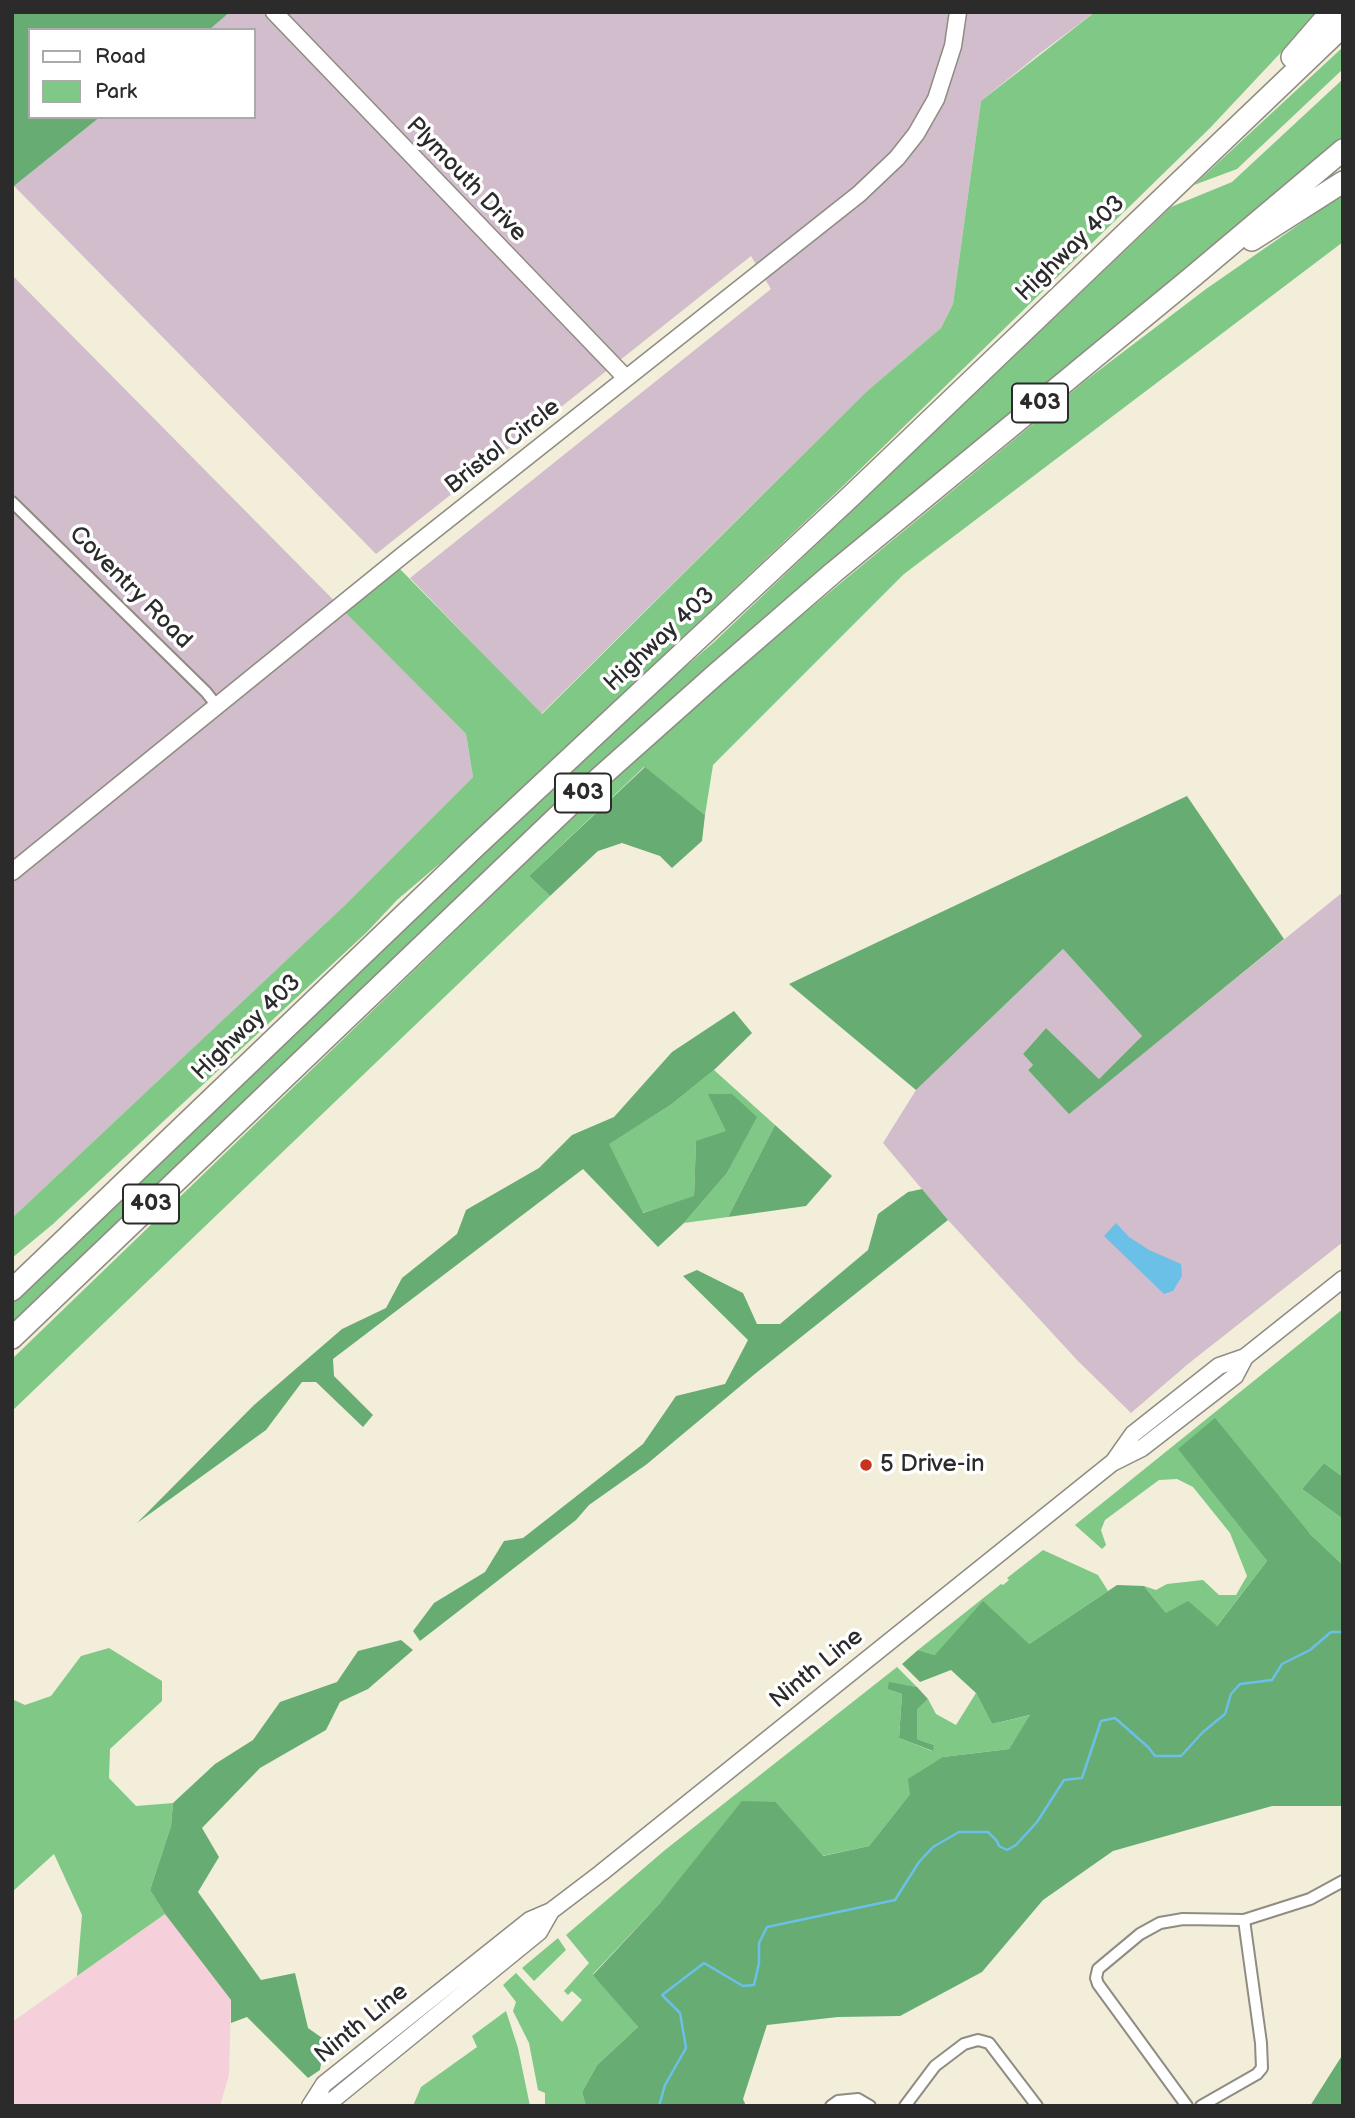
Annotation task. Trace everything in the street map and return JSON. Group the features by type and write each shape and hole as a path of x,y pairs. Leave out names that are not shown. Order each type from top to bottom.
{"highway":[{"path":"1197,165 1213,137 1289,61 1331,12"},
{"name":"Highway 403","path":"12,1290 1343,26"},
{"name":"403","path":"12,1338 579,796 834,572 1343,150"},
{"path":"1191,278 1343,182"},
{"path":"12,1270 75,1217 106,1199"}],"street":[{"name":"Plymouth Drive","path":"274,12 626,378"},
{"name":"Bristol Circle","path":"12,872 626,378 845,207 897,158 916,134 936,99 953,46 958,12"},
{"name":"Coventry Road","path":"12,502 206,692 217,706"},
{"name":"Ninth Line","path":"310,2106 324,2084 530,1920 551,1911 1112,1463 1142,1448 1235,1376 1245,1357 1343,1279"},
{"path":"1187,2106 1098,1984 1098,1969 1140,1934 1160,1923 1183,1919 1244,1920 1310,1899 1343,1881"},
{"name":"Ninth Line","path":"318,2106 334,2099 539,1932 551,1911"},
{"path":"1202,2106 1257,2074 1262,2068 1244,1920"},
{"path":"905,2106 935,2066 964,2044 978,2040 989,2043 1037,2106"},
{"path":"831,2106 838,2101 858,2099 870,2106"}],"shaded area":[{"path":"230,12 1095,12 981,101 953,304 941,328 866,392 541,714 410,578 771,289 751,256 376,554 14,186 98,119 256,119 256,28 211,28"},
{"path":"12,275 466,734 473,777 345,905 12,1218"},
{"path":"1343,892 1343,1242 1188,1364 1131,1413 1077,1360 948,1220 883,1143 916,1090 1063,949 1142,1036 1099,1079 1046,1028 1023,1054 1033,1065 1028,1070 1069,1113"},
{"path":"165,1914 231,2000 229,2075 220,2106 12,2106 12,2022"}],"green space":[{"path":"12,12 230,12 211,28 28,28 28,119 98,119 14,186"},
{"path":"1095,12 1319,12 1210,128 842,487 471,837 397,900 367,932 53,1224 12,1258 12,1218 345,905 473,777 466,734 345,612 399,568 542,714 866,392 941,328 953,304 981,101"},
{"path":"1343,47 1343,69 1237,169 1194,185"},
{"path":"1343,79 1343,141 639,729 12,1322 12,1301 627,717 713,643 1171,207 1232,182"},
{"path":"1343,194 1343,242 904,574 713,765 705,815 644,767 529,876 550,896 12,1411 12,1359 569,821 721,682 1085,381 1206,289"},
{"path":"645,767 705,815 702,841 672,868 660,856 622,843 598,851 550,896 529,876"},
{"path":"1187,796 1284,939 1069,1114 1028,1070 1033,1065 1023,1054 1046,1028 1099,1079 1142,1036 1063,949 916,1090 789,984"},
{"path":"734,1011 752,1033 714,1070 672,1104 609,1144 643,1213 694,1196 696,1141 726,1131 708,1094 732,1094 757,1117 727,1173 684,1223 658,1247 583,1169 333,1359 334,1376 373,1415 363,1427 316,1382 302,1382 266,1430 137,1523 254,1405 342,1329 386,1308 402,1278 457,1234 466,1210 539,1168 572,1135 614,1117 672,1052"},
{"path":"714,1070 775,1125 728,1217 684,1223 727,1173 756,1117 709,1094 727,1131 696,1142 694,1197 642,1213 608,1144 672,1104"},
{"path":"775,1125 832,1176 806,1206 728,1217"},
{"path":"922,1189 948,1220 647,1464 589,1505 576,1520 420,1641 413,1631 434,1603 485,1572 504,1541 523,1538 643,1444 676,1396 725,1384 748,1340 683,1276 697,1270 743,1293 757,1324 780,1324 868,1250 878,1214 908,1192"},
{"path":"1343,1309 1343,1477 1324,1463 1302,1489 1343,1519 1343,1565 1310,1534 1179,1449 1267,1561 1216,1627 1166,1613 1144,1586 1156,1590 1167,1584 1203,1580 1219,1595 1236,1595 1247,1576 1230,1533 1193,1487 1177,1479 1159,1480 1105,1520 1101,1530 1106,1545 1102,1549 1075,1525"},
{"path":"1215,1418 1310,1534 1343,1565 1343,1806 1272,1806 1113,1851 1043,1900 982,1972 900,2016 838,2017 767,2025 743,2099 746,2106 586,2106 582,2092 597,2065 638,2027 593,1975 661,1902 742,1801 776,1802 823,1856 869,1846 910,1794 908,1779 943,1757 1009,1749 1030,1715 992,1724 976,1693 951,1670 920,1682 902,1664 918,1650 935,1655 983,1601 1029,1644 1117,1585 1144,1586 1166,1613 1188,1601 1217,1626 1267,1561 1178,1449"},
{"path":"1324,1463 1343,1477 1343,1519 1302,1489"},
{"path":"1043,1550 1098,1575 1108,1591 1029,1644 935,1655 918,1650 1003,1585 1009,1580 1007,1578"},
{"path":"401,1640 413,1650 368,1689 340,1702 326,1730 260,1768 202,1828 219,1857 198,1892 261,1980 295,1973 308,2028 325,2040 320,2070 308,2078 247,2017 231,2023 231,2000 165,1914 150,1890 171,1826 173,1803 215,1764 253,1740 280,1702 337,1682 358,1651"},
{"path":"109,1648 162,1681 162,1701 110,1749 109,1778 136,1806 173,1803 171,1826 150,1890 165,1914 77,1976 82,1915 54,1854 12,1892 12,1699 25,1705 51,1696 81,1656"},
{"path":"897,1667 917,1687 889,1683 887,1689 902,1694 899,1738 932,1751 934,1745 917,1739 917,1708 928,1699 936,1714 956,1725 976,1693 992,1724 1031,1715 1009,1749 943,1757 869,1846 822,1856 776,1802 661,1902 593,1974 638,2027 597,2065 582,2092 586,2106 545,2106 545,2093 538,2090 529,2043 513,2011 516,2002 503,1985 516,1973 562,2022 582,2000 572,1991 568,1995 564,1991 589,1963 566,1935 665,1850"},
{"path":"889,1682 917,1687 928,1699 917,1709 917,1739 934,1745 933,1751 899,1738 902,1694 887,1689"},
{"path":"558,1938 566,1950 534,1981 522,1968"},
{"path":"506,2011 518,2048 530,2106 413,2106 421,2087 477,2047 472,2036"},
{"path":"1343,2054 1343,2106 1310,2106"}],"water":[{"path":"1116,1223 1129,1237 1149,1250 1181,1264 1182,1276 1173,1291 1164,1294 1104,1236"}],"waterway":[{"path":"659,2106 665,2085 686,2048 680,2013 662,1995 704,1963 743,1986 754,1985 759,1963 759,1943 767,1927 895,1900 919,1862 933,1847 959,1832 988,1832 999,1846 1007,1850 1016,1845 1037,1822 1064,1780 1082,1778 1101,1721 1115,1718 1155,1756 1181,1756 1203,1732 1225,1714 1231,1694 1240,1684 1272,1680 1282,1664 1310,1650 1331,1632 1343,1632"}],"place":[{"name":"5 Drive-in","path":"866,1465"}]}
